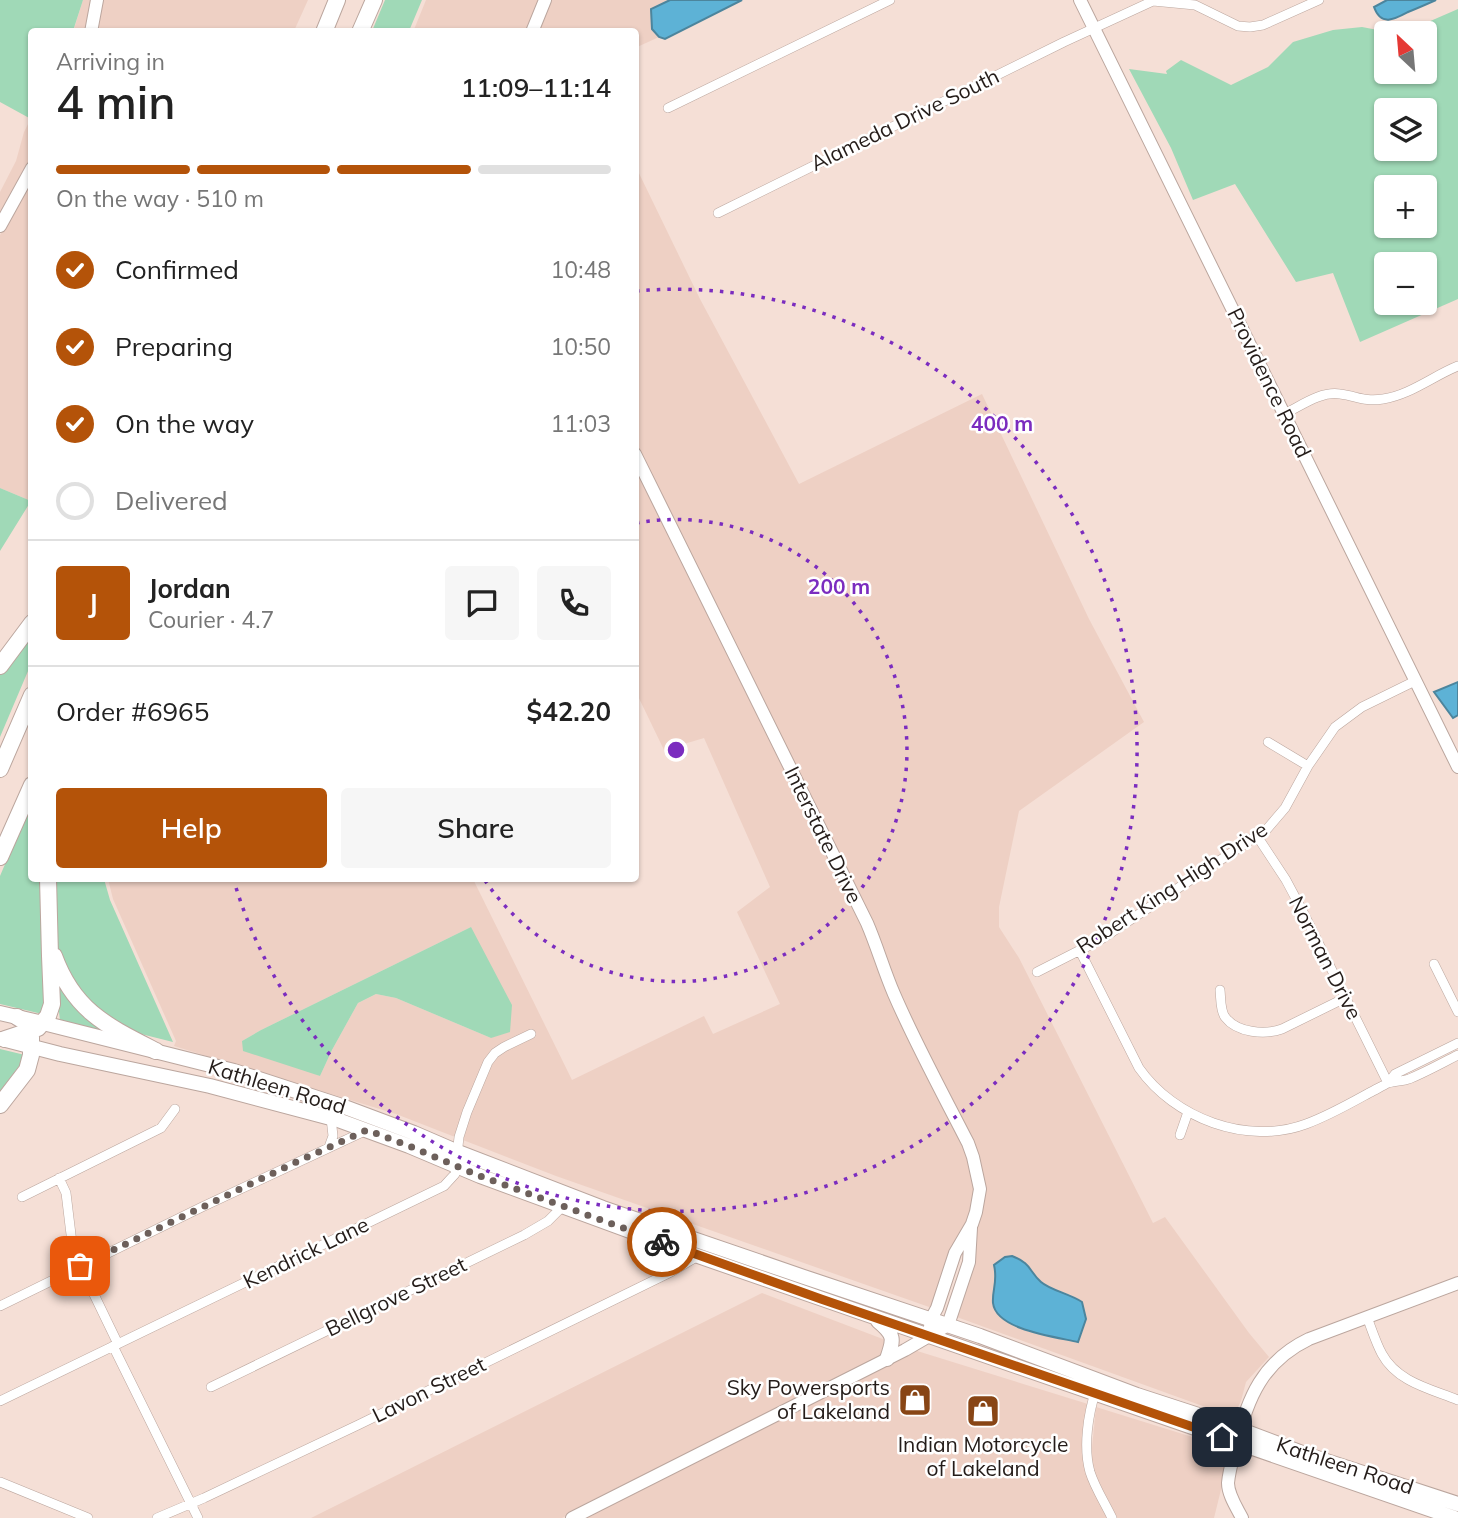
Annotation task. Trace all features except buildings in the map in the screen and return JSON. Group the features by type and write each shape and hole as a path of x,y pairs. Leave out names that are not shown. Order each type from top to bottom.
{"highway":[{"path":"326,28 337,0"},
{"path":"362,28 374,0"},
{"path":"0,666 28,628"},
{"path":"0,769 28,704"},
{"path":"0,857 28,794"},
{"path":"0,1105 27,1070 35,1034 48,1016 52,1004 48,882"},
{"path":"49,940 59,971 70,990 93,1016 156,1051"},
{"path":"17,1017 27,1023 35,1034"},
{"path":"3,1039 35,1034"}],"main road":[{"path":"0,1013 17,1017"},
{"name":"Kathleen Road","path":"35,1034 156,1051 234,1071 414,1133 457,1159"},
{"name":"Kathleen Road","path":"35,1034 210,1086 331,1118 457,1159 567,1201 698,1256 929,1335 1098,1387 1137,1395 1455,1518"},
{"name":"Kathleen Road","path":"567,1201 931,1319 1098,1387"},
{"path":"872,1315 891,1332 892,1344 887,1359"},
{"name":"Kathleen Road","path":"1239,1436 1305,1454 1458,1504"}],"street":[{"path":"93,28 97,0"},
{"path":"533,28 545,0"},
{"path":"668,108 890,0"},
{"name":"Providence Road","path":"1080,0 1458,767"},
{"name":"Alameda Drive South","path":"718,213 1153,1 1195,5 1238,26 1250,27 1263,25 1319,0"},
{"path":"0,226 28,175"},
{"path":"1284,414 1311,399 1334,393 1362,400 1389,398 1458,366"},
{"name":"Interstate Drive","path":"639,462 867,923 906,1021 973,1157 980,1189 976,1212 955,1253 931,1319 929,1335"},
{"name":"Robert King High Drive","path":"1037,972 1122,926 1267,829 1285,808 1308,766 1335,727 1373,701 1415,681"},
{"path":"1269,742 1308,766"},
{"name":"Norman Drive","path":"1257,836 1286,880 1388,1083"},
{"path":"1080,951 1139,1068 1149,1082 1169,1101 1188,1112 1236,1129 1255,1132 1292,1129 1314,1121 1388,1083 1407,1080 1458,1055"},
{"path":"1434,964 1458,1012"},
{"path":"1220,990 1226,1019 1245,1030 1259,1033 1282,1029 1345,998"},
{"name":"Kendrick Lane","path":"0,1401 444,1186 455,1174 459,1137 488,1062 504,1047 531,1034"},
{"path":"1388,1083 1395,1074 1458,1043"},
{"path":"22,1196 161,1128 176,1109"},
{"path":"1180,1135 1188,1112"},
{"path":"329,1147 333,1136 331,1118"},
{"path":"0,1306 367,1130"},
{"path":"59,1178 66,1193 71,1243 80,1266 198,1518"},
{"name":"Bellgrove Street","path":"211,1387 524,1235 548,1221 567,1201"},
{"name":"Interstate Drive","path":"948,1325 969,1262 972,1224"},
{"name":"Lavon Street","path":"157,1518 358,1425 671,1272 698,1256"},
{"path":"1242,1518 1228,1484 1239,1436 1252,1398 1271,1367 1283,1354 1310,1339 1458,1283"},
{"path":"1367,1317 1383,1357 1398,1374 1458,1400"},
{"path":"572,1518 887,1359 948,1325"},
{"path":"1098,1387 1090,1418 1087,1458 1091,1475 1112,1518"},
{"path":"0,1482 88,1518"}],"shaded area":[{"path":"83,0 93,0 88,28 74,28"},
{"path":"101,0 308,0 295,28 97,28"},
{"path":"426,0 541,0 528,28 415,28"},
{"path":"550,0 670,0 651,9 652,29 659,37 639,46 639,28 538,28"},
{"path":"28,124 28,165 0,217 0,192 16,161"},
{"path":"639,173 700,299 799,484 982,394 1089,619 1144,722 1019,811 999,907 999,927 1019,958 1153,1223 1165,1217 1269,1357 1246,1382 1233,1417 954,1316 984,1190 909,1020 871,921 639,453","holes":["1024,1261 1040,1282 1071,1295 1086,1319 1078,1342 993,1303 997,1277"]},
{"path":"28,183 28,500 0,488 0,235"},
{"path":"639,471 863,925 964,1145 976,1188 972,1210 932,1308 556,1176 463,1140 492,1065 506,1051 536,1037 532,1029 501,1043 485,1059 463,1110 455,1137 396,1114 174,1046 176,1041 113,899 109,882 474,882 572,1080 704,1016 713,1034 780,1004 737,912 770,887 704,738 664,750 639,698","holes":["471,927 491,1038 396,998 376,994 358,1003 320,1076 242,1041"]},
{"path":"762,1293 888,1341 884,1356 562,1518 311,1518"},
{"path":"914,1350 1088,1404 1083,1459 1087,1476 1108,1518 582,1518"},
{"path":"1096,1407 1231,1449 1214,1518 1117,1518 1095,1474 1091,1458"}],"green space":[{"path":"0,0 83,0 74,28 28,28 28,117 0,102"},
{"path":"385,0 422,0 410,28 373,28"},
{"path":"1458,9 1458,299 1437,308 1437,252 1374,252 1374,315 1422,315 1360,342 1333,273 1296,282 1235,184 1193,200 1171,148 1129,69 1167,74 1166,71 1181,60 1231,85 1268,67 1293,42 1333,30 1362,27 1374,29 1374,84 1437,84 1437,21 1430,21"},
{"path":"0,488 28,500 28,506 0,551"},
{"path":"28,634 28,671 0,737 0,671"},
{"path":"28,810 28,882 43,882 46,993 42,1014 0,1004 0,876"},
{"path":"52,882 105,882 110,900 173,1042 133,1032 93,1012 56,950"},
{"path":"471,927 512,1005 510,1032 491,1038 396,998 376,994 358,1003 320,1076 243,1051 242,1041 261,1030"},
{"path":"58,980 101,1030 60,1021 56,983"},
{"path":"0,1049 25,1055 0,1091"}],"water":[{"path":"670,0 742,0 665,39 652,29 651,9"},
{"path":"1387,0 1436,0 1389,20 1380,17 1374,7"},
{"path":"1458,682 1458,715 1453,718 1434,692"},
{"path":"1012,1256 1027,1265 1045,1285 1082,1302 1086,1319 1078,1342 1028,1331 1004,1320 997,1312 993,1303 994,1265 1005,1257"}],"way so far":[{"path":"80,1266 367,1130 580,1214 662,1242"}],"place":[{"name":"Sky Powersports of Lakeland","path":"915,1400"},
{"name":"Indian Motorcycle of Lakeland","path":"983,1411"}],"route":[{"path":"662,1242 1222,1437"}]}
